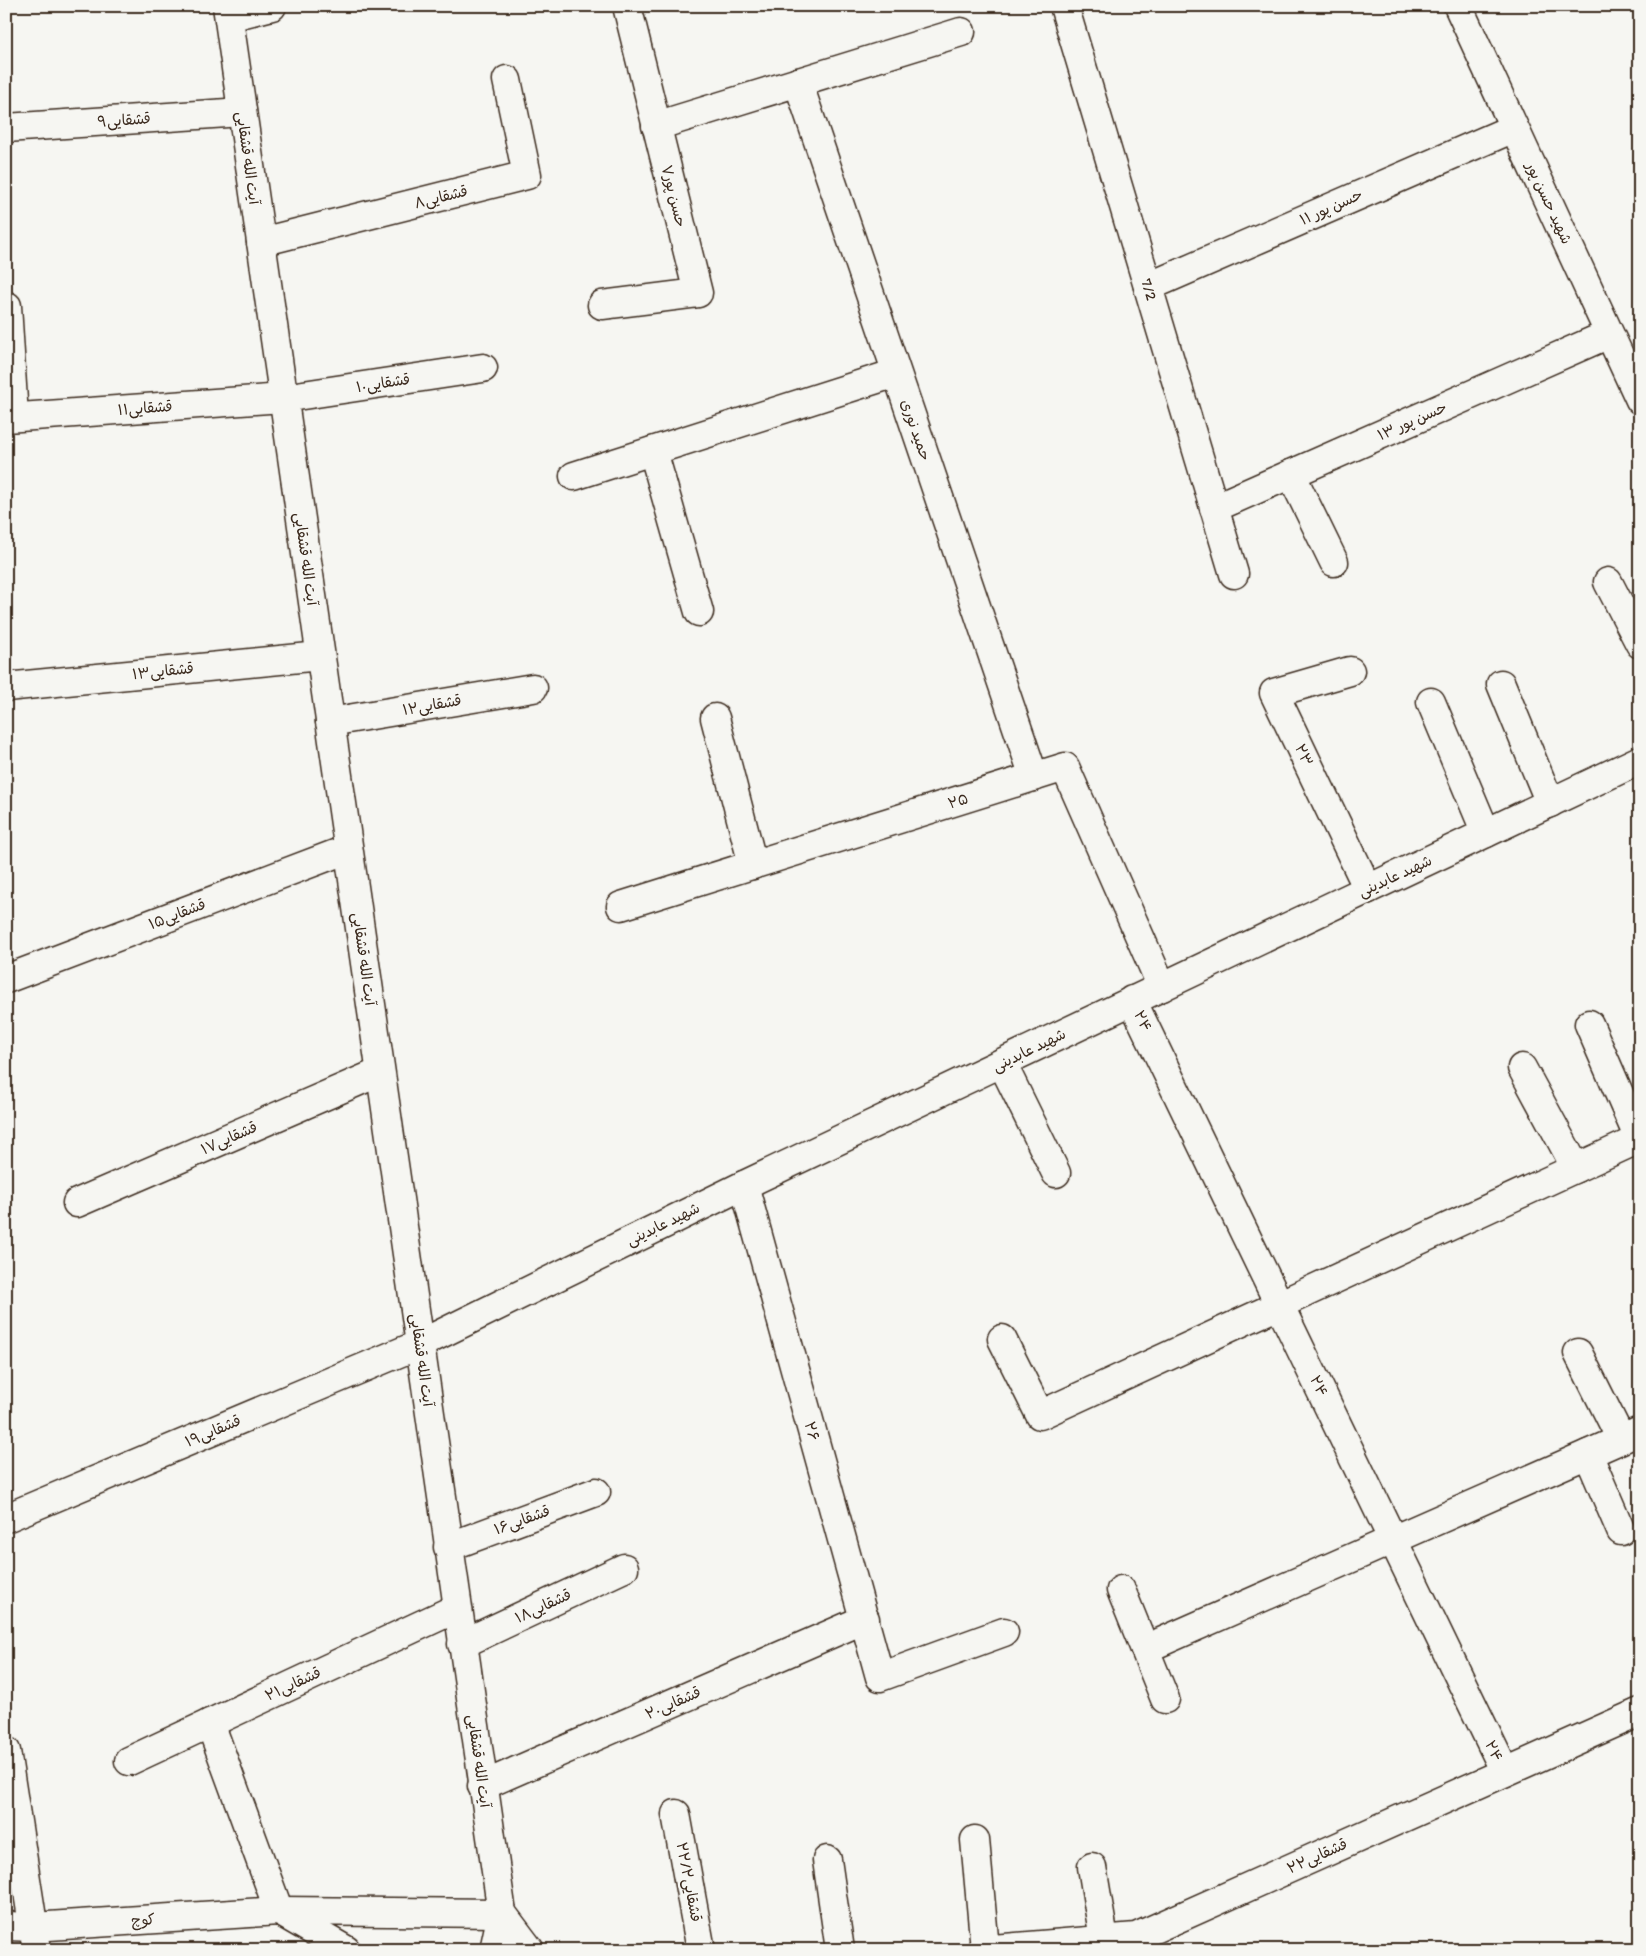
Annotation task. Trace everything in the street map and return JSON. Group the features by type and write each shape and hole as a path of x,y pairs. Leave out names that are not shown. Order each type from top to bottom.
{"street":[{"path":"228,12 272,6"},
{"name":"حسن پور۷","path":"602,306 698,293 627,6"},
{"name":"7/2","path":"1064,6 1234,574"},
{"name":"شهید حسن پور","path":"1458,6 1640,400"},
{"name":"آیت الله قشقایی","path":"228,12 482,1786 502,1912 494,1950"},
{"path":"656,126 961,32"},
{"name":"۸قشقایی","path":"261,242 527,175 508,80"},
{"name":"حمید نوری","path":"798,82 1034,777"},
{"name":"۹قشقایی","path":"6,128 242,112"},
{"name":"۱۱ حسن پور","path":"1148,287 1514,128"},
{"path":"6,306 10,418"},
{"name":"۱۳ حسن پور","path":"1214,508 1609,334"},
{"name":"۱۰قشقایی","path":"283,398 483,368"},
{"path":"574,476 896,373"},
{"name":"۱۱قشقایی","path":"10,418 283,398"},
{"path":"653,451 699,612"},
{"path":"1291,474 1334,562"},
{"path":"1608,582 1640,644"},
{"name":"قشقایی۱۳","path":"6,686 320,656"},
{"name":"۲۳","path":"1350,671 1274,693 1368,889"},
{"path":"1501,684 1550,802"},
{"name":"قشقایی۱۲","path":"330,722 533,688"},
{"path":"1431,702 1486,833"},
{"path":"715,718 753,865"},
{"name":"شهید عابدینی","path":"420,1344 744,1185 1640,760"},
{"name":"۲۵","path":"621,906 1065,767 1162,987"},
{"name":"۱۵قشقایی","path":"6,979 348,849"},
{"name":"۲۴","path":"1132,1000 1505,1772"},
{"path":"1002,1339 1040,1415 1639,1139 1588,1024"},
{"path":"1002,1063 1056,1173"},
{"path":"1522,1068 1576,1168"},
{"name":"۱۷قشقایی","path":"77,1204 380,1072"},
{"name":"۲۶","path":"744,1185 880,1677 1004,1632"},
{"name":"۱۹قشقایی","path":"6,1518 420,1344"},
{"path":"1144,1649 1631,1435 1578,1353"},
{"path":"1588,1454 1621,1531"},
{"name":"۱۶قشقایی","path":"448,1547 596,1492"},
{"name":"۱۸قشقایی","path":"462,1644 624,1568"},
{"path":"1121,1590 1165,1699"},
{"name":"قشقایی۲۱","path":"129,1761 457,1608"},
{"name":"۲۰قشقایی","path":"482,1786 865,1619"},
{"name":"۲۲قشقایی","path":"993,1949 1136,1937 1640,1712"},
{"path":"210,1723 279,1912 346,1950"},
{"path":"6,1750 35,1938"},
{"name":"۲۲/۲قشقایی","path":"676,1814 701,1950"},
{"path":"974,1840 993,1949"},
{"path":"827,1860 840,1950"},
{"path":"1092,1867 1104,1939"},
{"name":"کوچ","path":"6,1926 35,1938 279,1912 502,1912"},
{"name":"آیت الله قشقایی","path":"502,1912 530,1950"}]}
